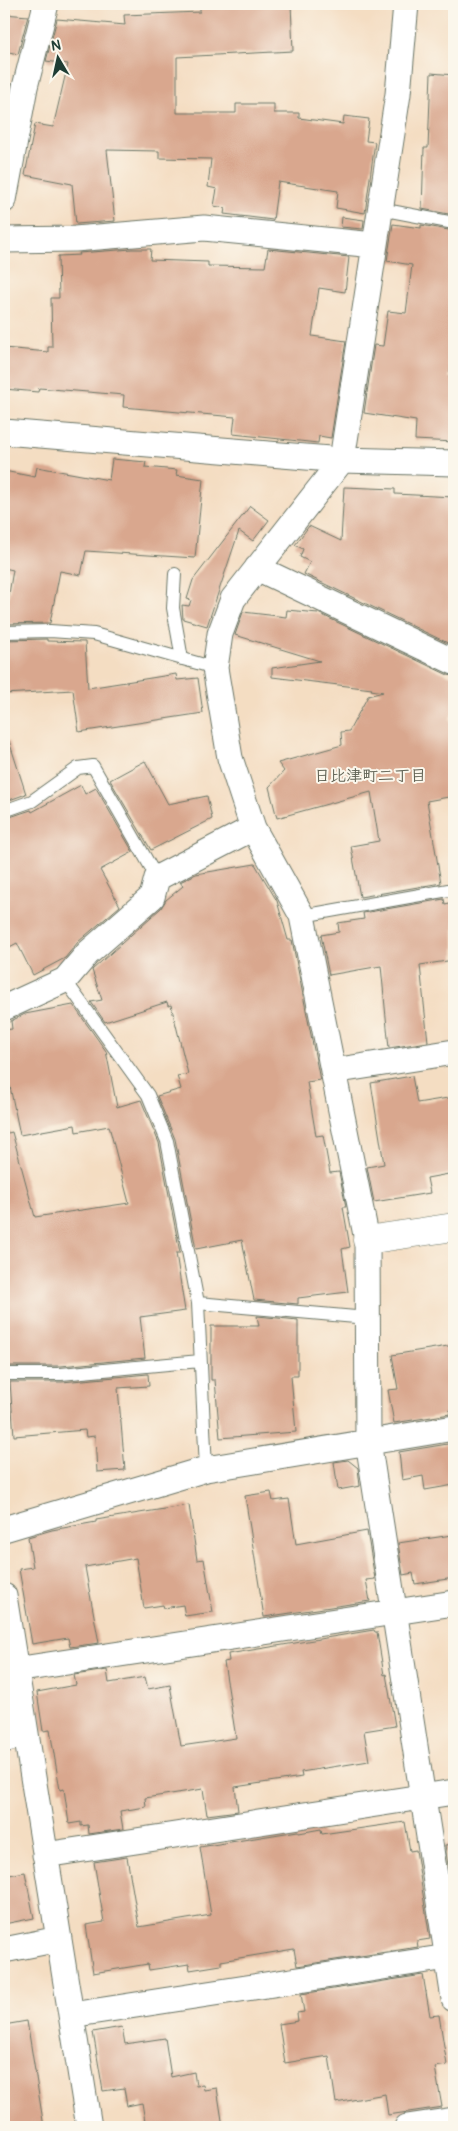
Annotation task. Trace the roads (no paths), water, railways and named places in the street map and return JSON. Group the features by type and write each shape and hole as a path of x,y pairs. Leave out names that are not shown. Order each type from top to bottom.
{"street":[{"path":"4,200 25,87 46,4"},
{"path":"406,4 398,94 342,460 233,599 220,634 215,668 230,758 253,828 302,916 367,1240 368,1441 423,1797 451,1956 454,1999"},
{"path":"4,240 75,239 204,228 374,245"},
{"path":"4,432 342,460 454,463"},
{"path":"257,568 454,662"},
{"path":"4,1008 65,980 88,952 152,897 157,878 253,828"},
{"path":"333,1071 454,1052"},
{"path":"367,1240 454,1227"},
{"path":"4,1529 206,1469 454,1428"},
{"path":"4,1596 16,1670 15,1737 45,1855 89,2127"},
{"path":"16,1670 454,1603"},
{"path":"45,1855 454,1792"},
{"path":"4,1950 58,1939"},
{"path":"71,2015 451,1956"},
{"path":"407,2127 454,2120"}],"lane":[{"path":"380,209 454,223"},
{"path":"175,574 173,608 182,659"},
{"path":"4,632 50,631 94,634 215,668"},
{"path":"4,811 32,800 78,768 93,766 157,878"},
{"path":"302,916 454,889"},
{"path":"65,980 148,1095 167,1141 198,1303 206,1469"},
{"path":"198,1303 367,1318"},
{"path":"4,1374 61,1374 200,1361"}],"district":[{"name":"日比津町二丁目","path":"370,776"}]}
